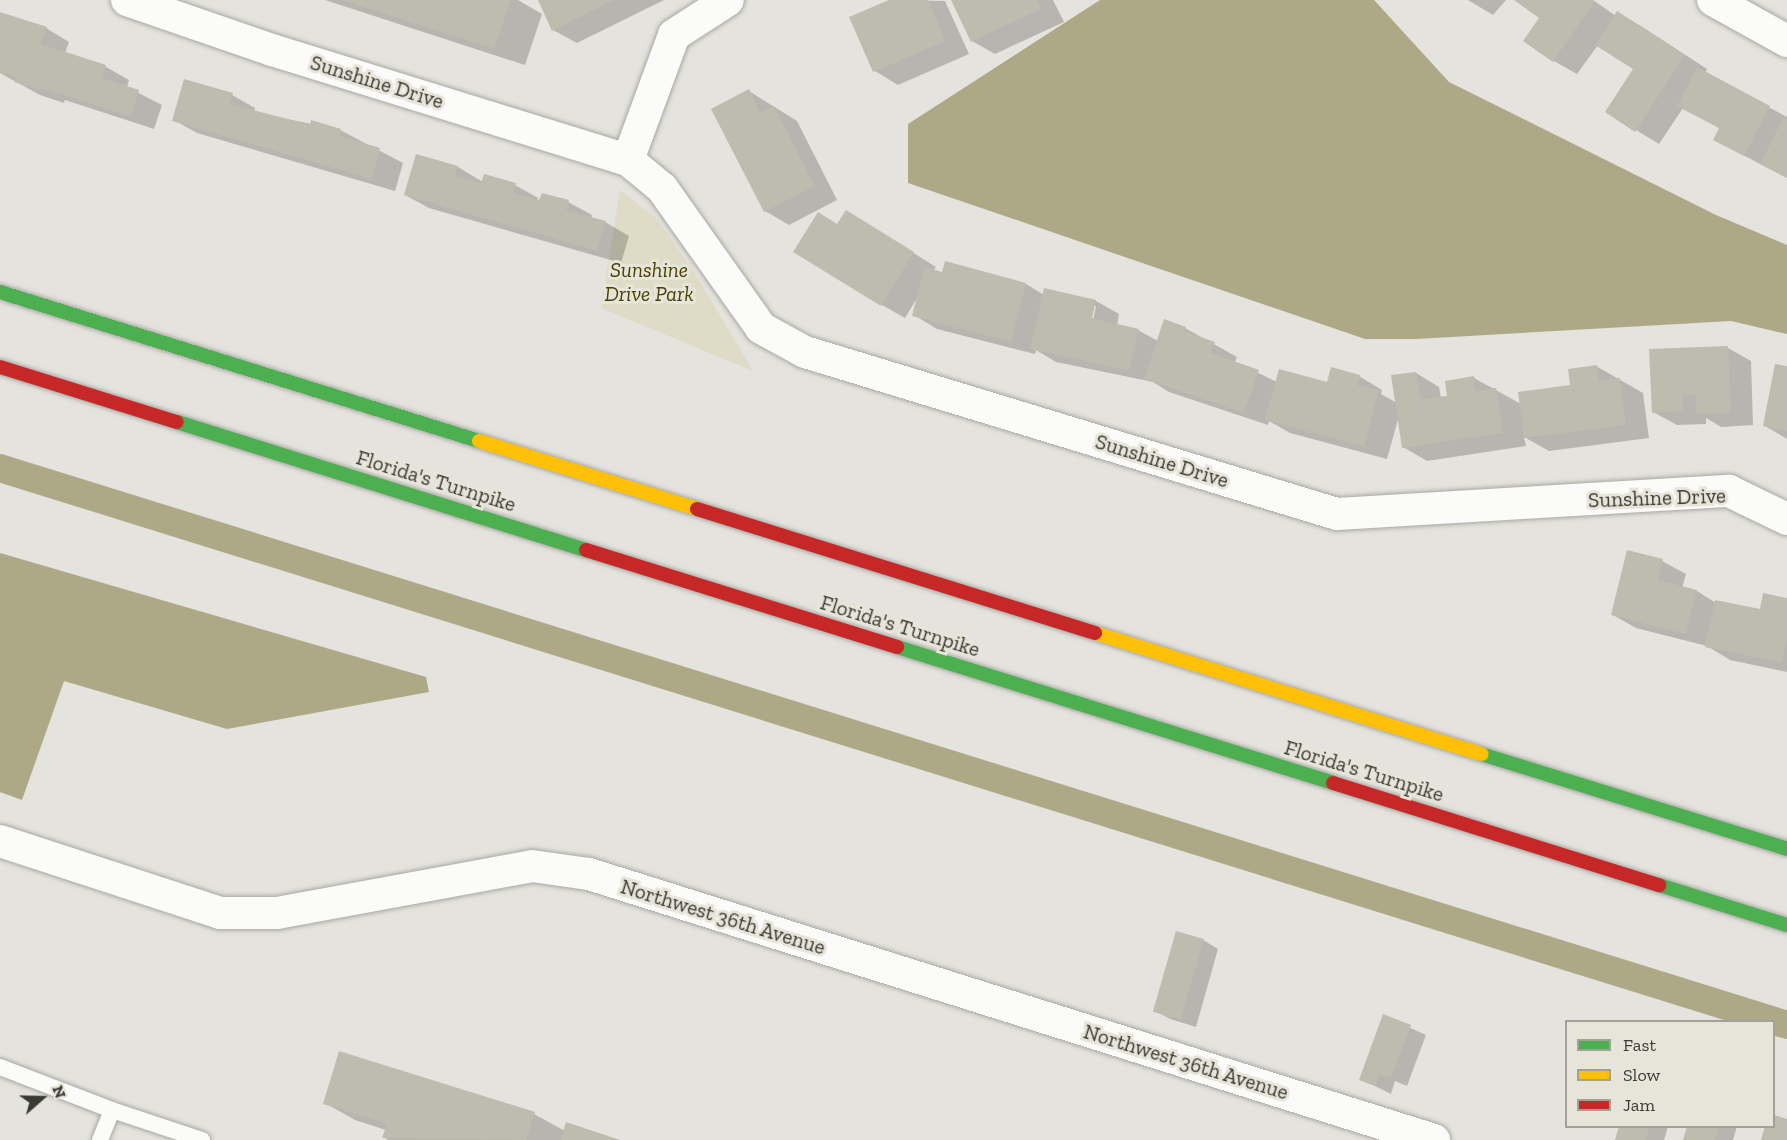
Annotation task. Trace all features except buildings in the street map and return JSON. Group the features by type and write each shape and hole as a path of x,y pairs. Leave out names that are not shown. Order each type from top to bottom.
{"highway":[{"path":"0,292 1787,849"},
{"name":"Florida's Turnpike","path":"0,367 1787,925"}],"street":[{"name":"Sunshine Drive","path":"127,0 272,50 628,160 662,188 761,328 805,352 1337,514 1729,491 1787,519"},
{"path":"628,160 674,35 728,0"},
{"path":"1713,0 1787,41"},
{"name":"Northwest 36th Avenue","path":"0,841 220,913 277,913 532,866 589,874 1434,1140"}],"lane":[{"path":"0,1066 112,1110 202,1140"},
{"path":"100,1140 112,1110"}],"green space":[{"name":"Sunshine Drive Park","path":"620,190 657,219 696,275 753,371 601,308"}],"shaded area":[{"path":"1100,0 1374,0 1449,82 1716,215 1787,245 1787,334 1731,321 1416,339 1365,339 908,183 908,124"},
{"path":"0,553 426,677 429,692 227,729 64,681 22,800 0,792"}],"waterway":[{"path":"0,468 1771,1020"},
{"path":"1775,1021 1787,1025"}],"traffic: fast":[{"path":"0,292 479,441"},
{"path":"177,422 586,550"},
{"path":"897,647 1333,783"},
{"path":"1481,754 1787,849"},
{"path":"1659,885 1787,925"}],"traffic: slow":[{"path":"479,441 697,509"},
{"path":"1095,633 1481,754"}],"traffic: jam":[{"path":"0,367 177,422"},
{"path":"697,509 1095,633"},
{"path":"586,550 897,647"},
{"path":"1333,783 1659,885"}]}
